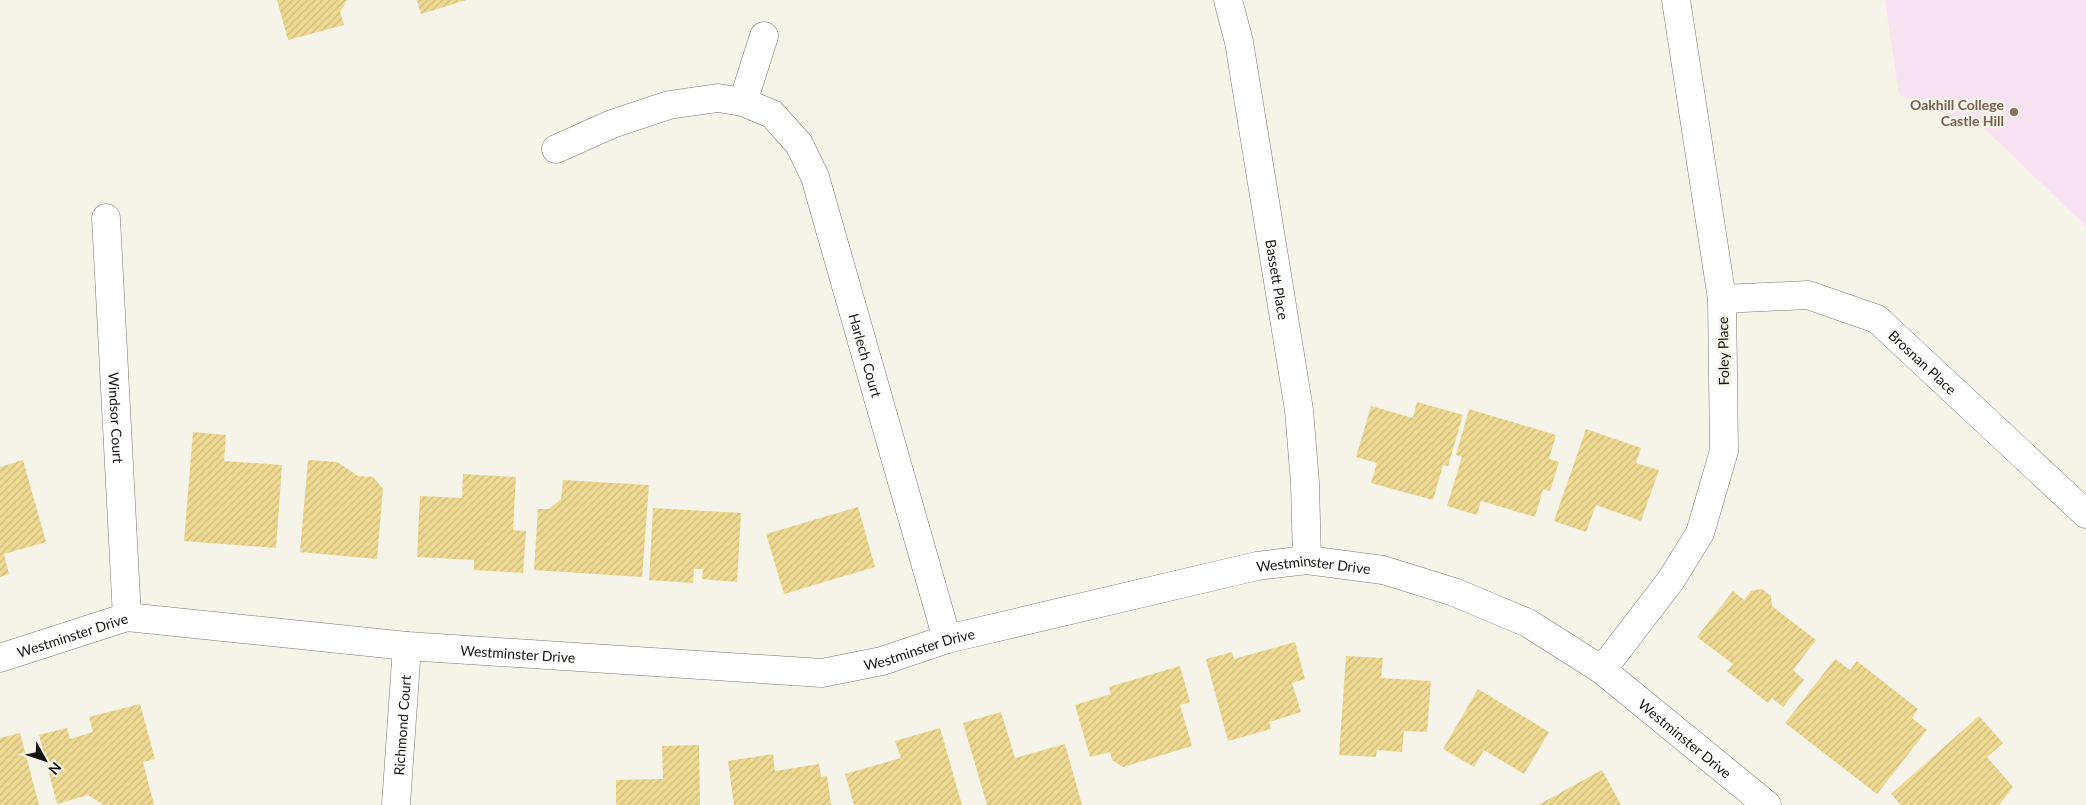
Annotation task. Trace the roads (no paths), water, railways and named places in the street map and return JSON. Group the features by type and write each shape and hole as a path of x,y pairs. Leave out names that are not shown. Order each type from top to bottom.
{"street":[{"name":"Bassett Place","path":"1228,0 1239,42 1299,410 1305,484 1307,560"},
{"name":"Foley Place","path":"1602,670 1671,580 1700,533 1724,450 1722,299 1676,0"},
{"path":"743,102 764,36"},
{"name":"Harlech Court","path":"556,149 612,124 669,105 718,98 743,102 772,114 799,144 814,177 946,640"},
{"name":"Windsor Court","path":"106,218 127,617"},
{"name":"Brosnan Place","path":"1722,299 1808,295 1877,319 2086,514"},
{"name":"Westminster Drive","path":"0,658 127,617 407,646 822,673 882,661 946,640 1257,566 1307,560 1383,570 1454,592 1528,623 1602,670 1767,805"},
{"name":"Richmond Court","path":"396,805 407,646"}],"place":[{"name":"Oakhill College Castle Hill","path":"2014,112"}]}
